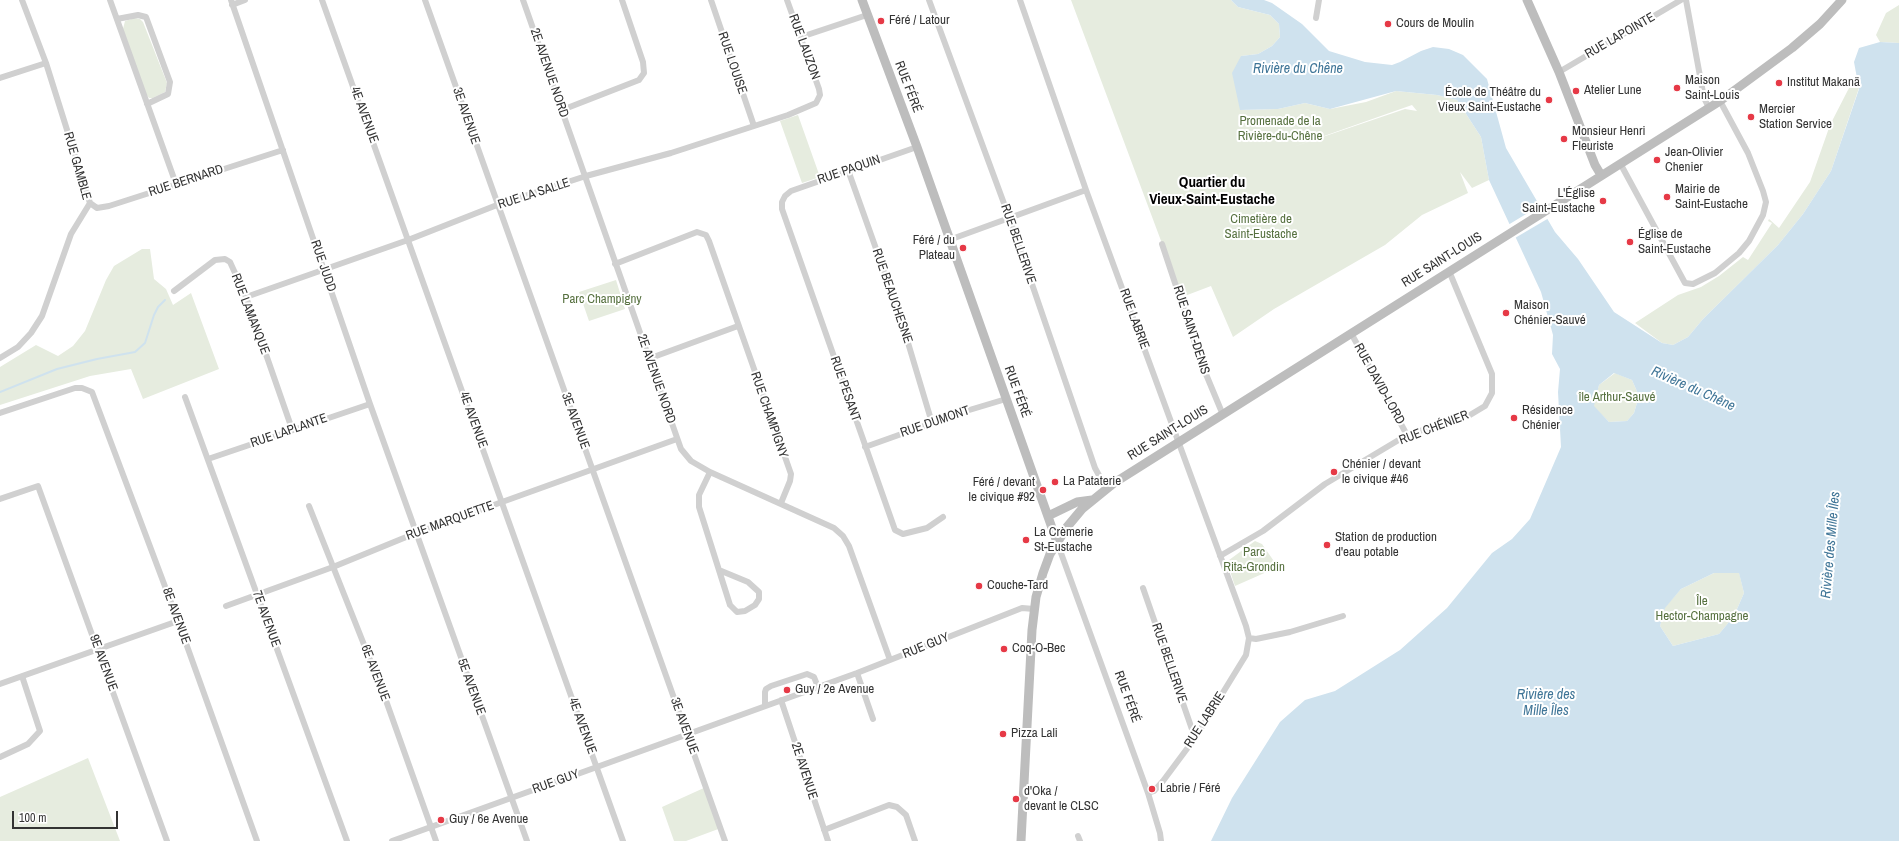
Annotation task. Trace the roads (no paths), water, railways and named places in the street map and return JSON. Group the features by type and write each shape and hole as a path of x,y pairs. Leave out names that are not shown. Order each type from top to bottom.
{"main road":[{"name":"RUE FÉRÉ","path":"862,0 917,147 1057,542"},
{"path":"1527,0 1559,72 1595,165 1601,175"},
{"name":"RUE SAINT-LOUIS","path":"1021,841 1034,609 1043,573 1057,542 1077,514 1106,488 1511,231 1709,108 1792,48 1820,24 1842,0"},
{"path":"1048,516 1077,502 1092,500"}],"street":[{"name":"RUE GAMBLE","path":"0,358 18,347 31,333 42,316 71,234 90,203 46,63 22,0"},
{"path":"110,0 176,184"},
{"path":"232,3 245,0"},
{"name":"4E AVENUE","path":"322,0 623,841"},
{"name":"3E AVENUE","path":"425,0 725,841"},
{"name":"2E AVENUE NORD","path":"523,0 586,176 648,359 681,449 691,461 710,472 834,528 843,536 849,546 890,660"},
{"path":"562,110 639,80 644,73 643,62 622,0"},
{"name":"RUE LOUISE","path":"711,0 754,126"},
{"name":"RUE LAUZON","path":"787,0 820,95"},
{"name":"RUE BELLERIVE","path":"929,0 1009,217 1095,468 1106,488"},
{"name":"RUE LABRIE","path":"1020,0 1086,190 1179,442 1249,638 1246,655 1195,738 1163,781 1154,791 1148,793"},
{"path":"1316,18 1319,0"},
{"name":"RUE LAPOINTE","path":"1559,72 1682,0"},
{"path":"1686,0 1704,98 1709,108"},
{"name":"RUE JUDD","path":"232,3 416,533"},
{"path":"117,19 138,15 146,17 170,82 168,94 147,104"},
{"path":"801,37 867,15"},
{"path":"0,78 46,63"},
{"name":"RUE LA SALLE","path":"246,297 408,240 498,205 586,176 672,153 788,115 816,103 820,95"},
{"path":"1620,163 1685,283 1688,285 1693,284 1715,273 1739,253 1753,234 1765,207 1765,196 1754,169 1720,100"},
{"name":"RUE PAQUIN","path":"783,198 791,191 917,147"},
{"name":"RUE BERNARD","path":"90,203 97,208 109,206 283,150"},
{"name":"RUE BEAUCHESNE","path":"848,170 900,316 932,423"},
{"path":"949,240 1086,190"},
{"name":"RUE PESANT","path":"783,198 782,209 895,530 903,534 927,528 943,517"},
{"name":"RUE CHAMPIGNY","path":"615,264 691,234 702,232 709,242 790,474 790,481 781,503"},
{"name":"RUE SAINT-DENIS","path":"1162,244 1203,366 1222,415"},
{"name":"RUE LAMANQUE","path":"174,291 183,288 215,260 225,259 230,262 246,297 292,430"},
{"name":"RUE CHÉNIER","path":"1220,556 1263,530 1325,484 1407,435 1470,416 1485,406 1492,393 1492,374 1449,271"},
{"path":"648,359 738,326"},
{"name":"RUE DAVID-LORD","path":"1351,333 1407,435"},
{"name":"8E AVENUE","path":"0,413 75,388 82,388 92,392 178,621 257,841"},
{"name":"7E AVENUE","path":"185,398 347,841"},
{"name":"RUE DUMONT","path":"865,447 932,423 1006,400"},
{"name":"RUE LAPLANTE","path":"208,459 370,404"},
{"name":"RUE MARQUETTE","path":"226,606 333,567 416,533 677,439"},
{"path":"710,472 700,495 699,507 730,605 737,612 745,611 755,605 759,599 759,592 748,582 720,570"},
{"name":"9E AVENUE","path":"0,499 38,486 167,841"},
{"name":"6E AVENUE","path":"309,506 384,695 436,841"},
{"name":"5E AVENUE","path":"416,533 527,841"},
{"name":"RUE FÉRÉ","path":"1057,542 1148,793 1161,841"},
{"name":"RUE BELLERIVE","path":"1143,588 1195,738"},
{"name":"RUE GUY","path":"392,841 857,673 1022,608 1034,609"},
{"path":"1249,638 1256,639 1290,632 1343,616"},
{"path":"0,684 178,621"},
{"path":"857,673 873,719"},
{"path":"766,705 765,692 770,686 807,674 814,677 818,687"},
{"path":"0,757 28,744 40,731 22,676"},
{"name":"2E AVENUE","path":"781,700 828,841"},
{"path":"824,830 889,805 897,806 906,815 915,841"}],"water":[{"name":"Rivière des Mille Îles","path":"1231,0 1264,0 1272,3 1302,24 1329,51 1365,62 1392,65 1433,47 1449,49 1463,55 1487,79 1506,148 1555,232 1578,259 1614,312 1662,343 1673,345 1688,337 1703,319 1778,245 1803,214 1831,171 1859,89 1854,62 1859,48 1880,42 1899,43 1899,841 1211,841 1232,798 1280,722 1305,700 1335,691 1400,650 1447,608 1492,553 1512,539 1530,519 1561,447 1558,392 1560,369 1552,354 1553,335 1541,292 1489,180 1481,137 1457,100 1437,95 1396,91 1330,109 1305,103 1278,109 1240,110 1232,73 1241,56 1258,54 1272,46 1280,37 1279,24 1270,15 1238,7","holes":["1614,373 1632,380 1639,396 1634,413 1627,421 1609,422 1594,406 1599,385","1714,573 1739,573 1744,593 1734,616 1719,634 1673,646 1660,626 1665,608 1681,589"]}],"waterway":[{"path":"0,392 57,369 97,359 135,352 145,343 154,315 158,307 165,300"}],"place":[{"name":"Féré / Latour","path":"881,21"},
{"name":"Cours de Moulin","path":"1388,24"},
{"name":"Institut Makanä","path":"1779,83"},
{"name":"Maison Saint-Louis","path":"1677,88"},
{"name":"Atelier Lune","path":"1576,91"},
{"name":"École de Théâtre du Vieux Saint-Eustache","path":"1549,100"},
{"name":"Mercier Station Service","path":"1751,117"},
{"name":"Monsieur Henri Fleuriste","path":"1564,139"},
{"name":"Jean-Olivier Chenier","path":"1657,160"},
{"name":"Mairie de Saint-Eustache","path":"1667,197"},
{"name":"L'Église Saint-Eustache","path":"1603,201"},
{"name":"Église de Saint-Eustache","path":"1630,242"},
{"name":"Féré / du Plateau","path":"963,248"},
{"name":"Maison Chénier-Sauvé","path":"1506,313"},
{"name":"Résidence Chénier","path":"1514,418"},
{"name":"Chénier / devant le civique #46","path":"1334,472"},
{"name":"La Pataterie","path":"1055,482"},
{"name":"Féré / devant le civique #92","path":"1043,490"},
{"name":"La Crèmerie St-Eustache","path":"1026,540"},
{"name":"Station de production d'eau potable","path":"1327,545"},
{"name":"Couche-Tard","path":"979,586"},
{"name":"Coq-O-Bec","path":"1004,649"},
{"name":"Guy / 2e Avenue","path":"787,690"},
{"name":"Pizza Lali","path":"1003,734"},
{"name":"Labrie / Féré","path":"1152,789"},
{"name":"d'Oka / devant le CLSC","path":"1016,799"},
{"name":"Guy / 6e Avenue","path":"441,820"}],"district":[{"name":"Quartier du Vieux-Saint-Eustache","path":"1212,192"}],"water label":[{"name":"Rivière du Chêne","path":"1298,69"},
{"name":"Rivière du Chêne","path":"1693,389"}],"park label":[{"name":"Promenade de la Rivière-du-Chêne","path":"1280,130"},
{"name":"Cimetière de Saint-Eustache","path":"1261,228"},
{"name":"Parc Champigny","path":"602,300"},
{"name":"île Arthur-Sauvé","path":"1617,398"},
{"name":"Parc Rita-Grondin","path":"1254,560"},
{"name":"Île Hector-Champagne","path":"1702,610"}]}
